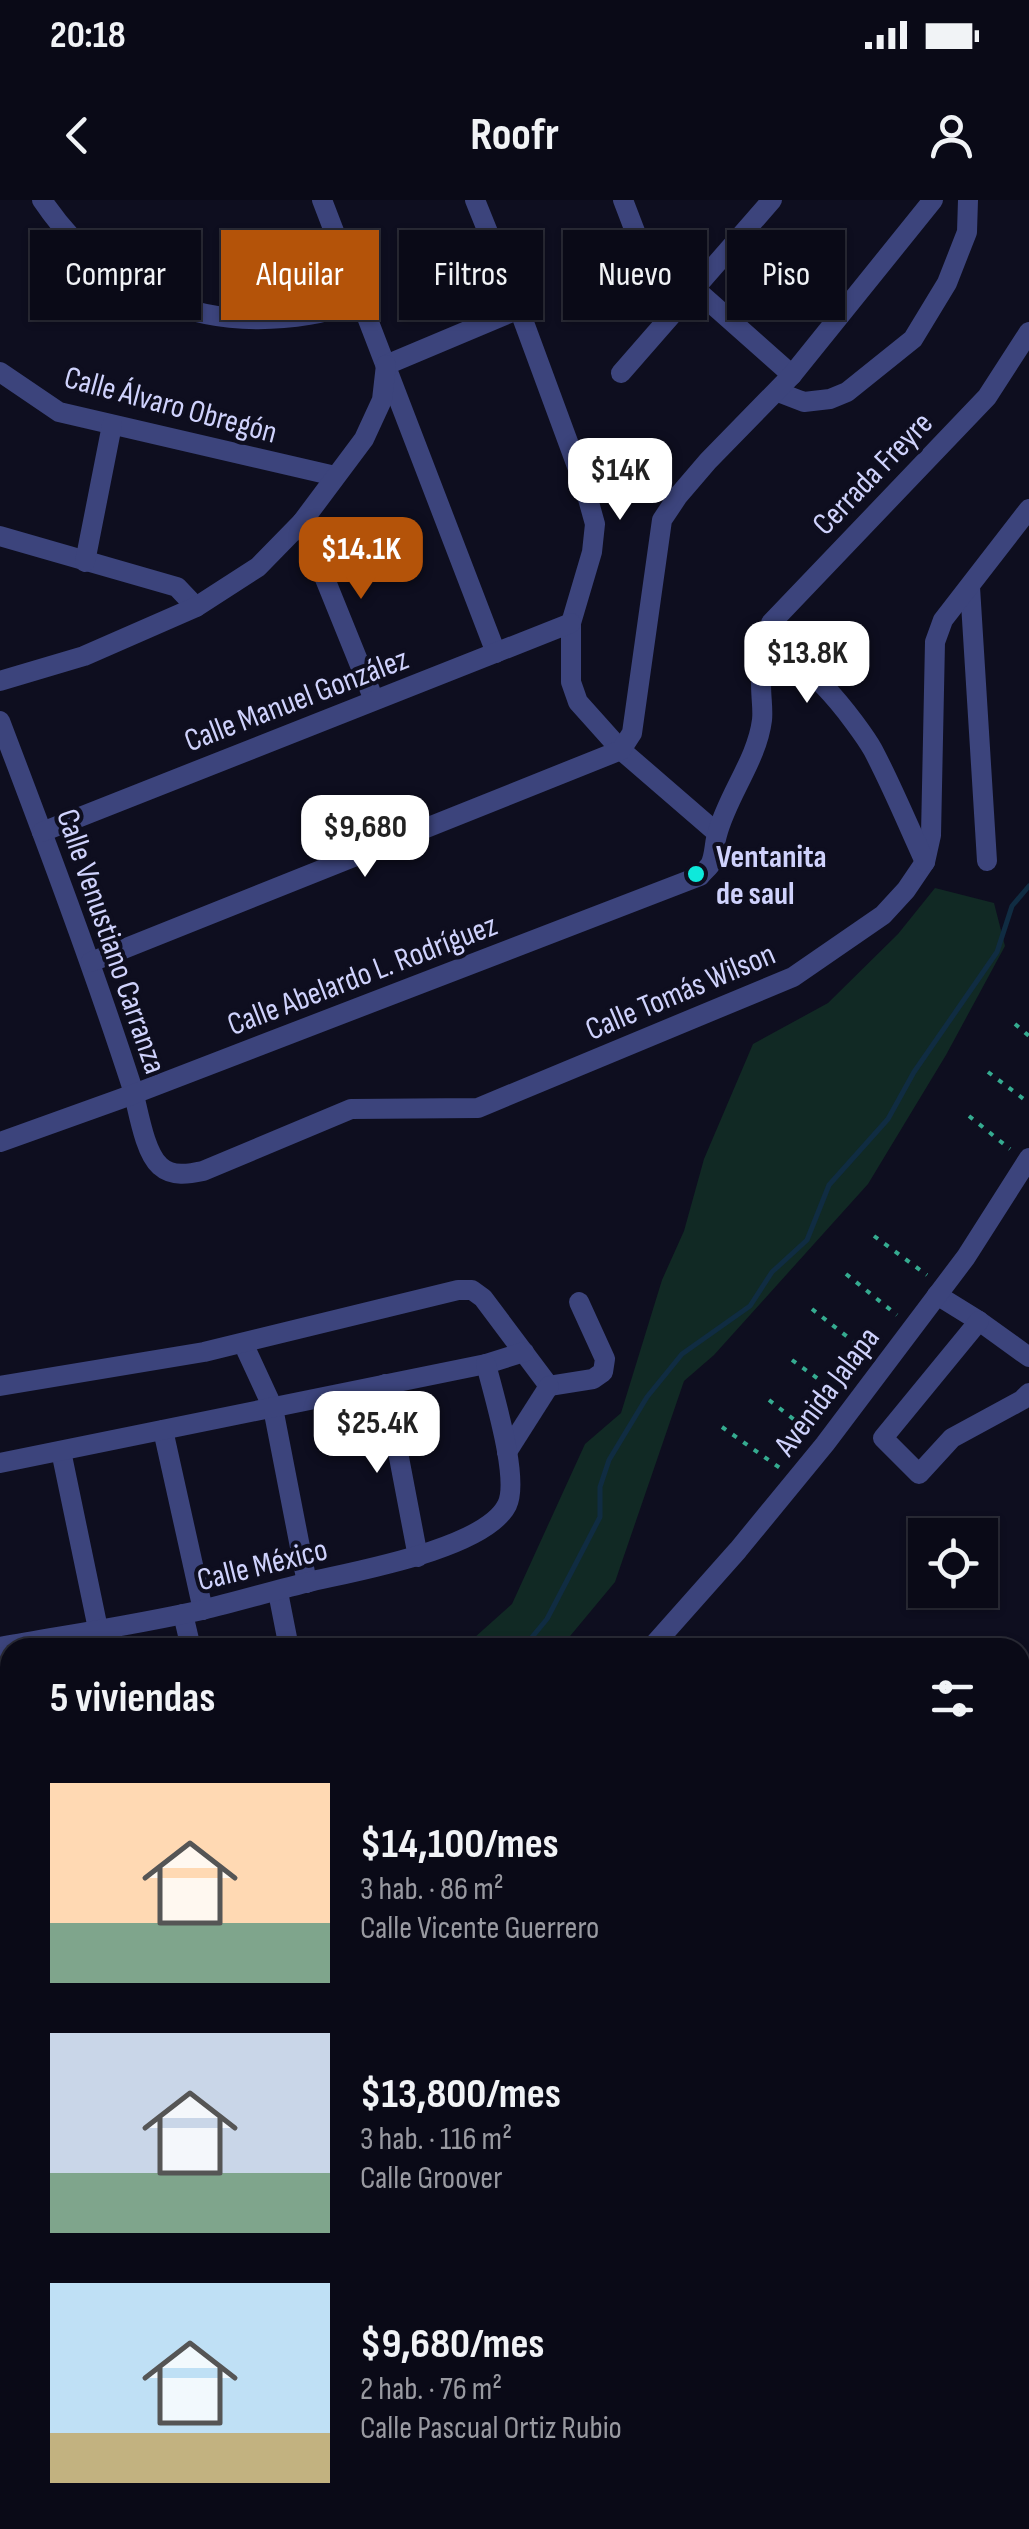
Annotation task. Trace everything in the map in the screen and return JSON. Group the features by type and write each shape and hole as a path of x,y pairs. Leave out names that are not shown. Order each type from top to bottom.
{"street":[{"path":"42,200 87,255 120,281 158,300 221,316"},
{"path":"322,200 334,230"},
{"path":"475,200 487,230"},
{"path":"623,200 634,230"},
{"path":"707,273 772,200"},
{"path":"91,962 621,750 632,734 662,520 708,461 792,376 933,200"},
{"path":"778,392 804,402 830,400 848,392 913,339 947,283 967,232 968,200"},
{"path":"707,300 792,376"},
{"path":"368,320 496,654"},
{"path":"386,365 494,320"},
{"path":"524,320 595,524 592,552 570,622 571,682 578,702 621,750 717,834"},
{"path":"621,373 666,320"},
{"name":"Cerrada Freyre","path":"776,656 771,623 987,398 1029,332"},
{"path":"0,681 84,656 196,608 258,567 302,522 364,439 382,400 386,365"},
{"name":"Calle Álvaro Obregón","path":"0,372 59,412 335,476"},
{"path":"85,562 112,426"},
{"name":"Calle Tomás Wilson","path":"173,1173 204,1171 351,1110 478,1108 793,977 883,916 925,862 932,822 934,642 943,620 1029,509"},
{"path":"302,522 374,700"},
{"path":"0,536 176,587 196,608"},
{"path":"970,586 987,861"},
{"name":"Calle Manuel González","path":"42,832 570,622"},
{"path":"776,656 787,656 813,674 860,728 925,862"},
{"name":"Calle Abelardo L. Rodríguez","path":"1,1139 134,1094 700,876 712,863 717,834 754,747 762,722 765,665 776,656"},
{"name":"Calle Venustiano Carranza","path":"0,721 91,962 150,1150 158,1165 173,1173"},
{"name":"Avenida Jalapa","path":"660,1638 825,1444 974,1244 1027,1160"},
{"path":"0,1386 204,1352 458,1290 472,1290 483,1298 549,1386"},
{"path":"940,1291 1029,1357"},
{"path":"507,1452 549,1386 593,1379 604,1372 605,1359 578,1302"},
{"path":"980,1321 883,1438 919,1474 952,1438 1029,1393"},
{"path":"243,1343 273,1408 307,1582"},
{"path":"0,1463 486,1364 524,1352"},
{"path":"486,1364 507,1452"},
{"path":"385,1384 418,1557"},
{"path":"163,1430 193,1612 191,1638"},
{"path":"61,1451 100,1638"},
{"name":"Calle México","path":"103,1638 307,1582 418,1557 478,1531 495,1520 507,1505 511,1488 507,1452"},
{"path":"278,1592 288,1638"}],"path":[{"path":"1015,1024 1029,1036"},
{"path":"988,1072 1029,1103"},
{"path":"969,1116 1027,1160"},
{"path":"874,1236 940,1291"},
{"path":"846,1274 912,1327"},
{"path":"812,1309 883,1366"},
{"path":"792,1360 854,1406"},
{"path":"769,1400 825,1444"},
{"path":"722,1427 796,1479"}],"green space":[{"path":"935,888 994,903 1005,946 946,1055 868,1184 714,1355 684,1381 615,1582 568,1638 474,1638 512,1604 585,1444 621,1413 662,1280 684,1231 704,1159 753,1044 828,1003 898,934"}],"waterway":[{"path":"531,1638 547,1619 600,1517 600,1487 609,1460 647,1397 682,1354 750,1306 772,1272 807,1240 829,1185 888,1119 914,1072 997,952 1012,906 1029,886"}],"place":[{"name":"Ventanita de saul","path":"696,874"}]}
